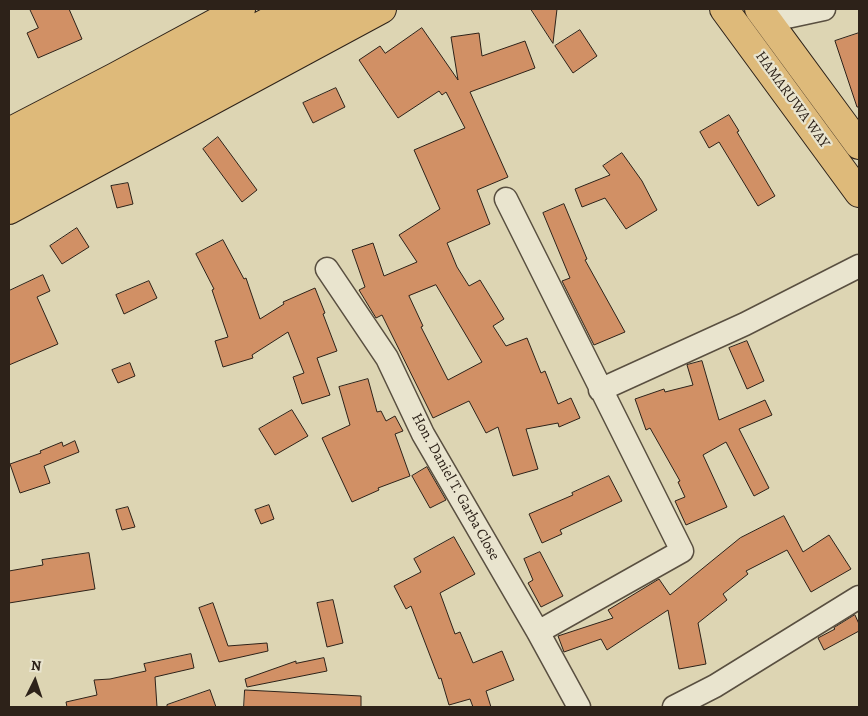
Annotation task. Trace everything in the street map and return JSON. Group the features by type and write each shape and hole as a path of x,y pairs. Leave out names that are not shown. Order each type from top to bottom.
{"main road":[{"path":"9,132 241,9"},
{"path":"9,160 292,9"},
{"path":"9,185 337,9"},
{"path":"9,210 382,9"},
{"name":"HAMARUWA WAY","path":"724,9 859,192"},
{"path":"764,15 859,145"}],"street":[{"path":"764,15 824,9"},
{"path":"506,200 682,551 538,632"},
{"path":"600,390 745,324 859,266"},
{"name":"Hon. Daniel T. Garba Close","path":"328,269 387,358 424,434 579,707"},
{"path":"674,707 715,686 859,597"}],"building":[{"path":"30,9 69,9 82,39 38,58 27,33 38,28"},
{"path":"531,9 557,9 553,43"},
{"path":"422,28 458,80 451,37 479,33 482,56 525,41 535,68 470,92 508,177 477,190 490,224 447,243 457,267 469,286 480,280 504,319 493,326 506,346 527,338 541,373 545,371 558,404 571,398 580,418 559,427 558,423 526,429 538,469 513,476 498,427 486,433 469,401 433,418 382,315 376,318 359,290 365,287 352,250 373,243 384,276 417,262 399,235 440,209 414,150 465,128 446,92 442,95 439,91 398,118 359,60 380,46 385,53","holes":["436,285 482,362 448,380 421,327 423,326 409,296"]},
{"path":"580,30 597,56 573,73 555,46"},
{"path":"859,33 859,107 857,107 835,41"},
{"path":"336,88 345,107 313,123 303,103"},
{"path":"729,115 775,196 758,206 719,142 709,148 700,132"},
{"path":"218,137 257,190 242,202 203,149"},
{"path":"622,153 642,181 657,210 626,229 605,198 582,207 575,189 610,175 603,166"},
{"path":"128,183 133,204 117,208 111,186"},
{"path":"564,204 587,259 585,260 625,332 594,345 562,281 570,278 543,213"},
{"path":"77,228 89,247 62,264 50,246"},
{"path":"223,240 244,279 246,278 260,319 284,304 283,302 315,288 337,351 317,358 330,395 302,404 293,377 304,373 288,332 252,355 253,358 223,367 215,341 228,337 212,290 214,289 196,254"},
{"path":"43,275 50,291 37,297 58,344 9,365 9,291"},
{"path":"149,281 157,298 124,314 116,295"},
{"path":"747,341 764,381 747,389 729,348"},
{"path":"702,361 719,420 765,400 772,415 739,429 769,488 754,496 726,442 703,455 727,507 686,525 675,501 685,497 678,482 680,481 650,428 646,430 635,399 664,389 665,392 693,385 687,365"},
{"path":"130,363 135,376 118,383 112,370"},
{"path":"368,379 377,412 381,411 386,421 395,416 403,431 395,434 410,476 378,488 379,490 352,502 322,438 350,425 339,387"},
{"path":"292,410 308,436 275,455 259,429"},
{"path":"75,441 79,452 44,466 50,483 20,493 10,464 41,453 40,451 62,442 63,446"},
{"path":"427,467 446,500 430,508 412,476"},
{"path":"609,476 622,501 560,530 562,534 542,543 529,514 573,495 572,493"},
{"path":"269,505 274,519 261,524 255,510"},
{"path":"128,507 135,527 122,530 116,510"},
{"path":"784,516 803,552 829,535 851,569 811,592 787,550 746,571 748,574 723,594 727,600 698,623 706,664 679,669 668,610 607,650 601,639 564,652 558,636 613,618 608,610 659,579 670,595 740,538"},
{"path":"454,537 475,574 440,593 455,634 460,632 473,663 502,651 514,680 486,691 491,707 473,707 470,699 449,705 441,678 439,679 411,606 406,609 394,586 421,572 414,559"},
{"path":"540,552 563,596 541,607 528,583 533,580 524,559"},
{"path":"89,553 95,589 9,603 9,571 43,565 42,560"},
{"path":"333,600 343,643 327,647 317,603"},
{"path":"213,603 228,646 267,643 268,651 219,662 199,608"},
{"path":"855,615 859,624 859,631 824,650 818,638"},
{"path":"191,654 194,668 155,677 157,707 67,707 66,702 97,695 94,680 110,679 146,671 144,664"},
{"path":"324,658 327,671 247,687 245,679 296,661 296,663"},
{"path":"210,690 216,707 167,707 167,705"},
{"path":"245,690 361,696 361,707 244,707"}]}
